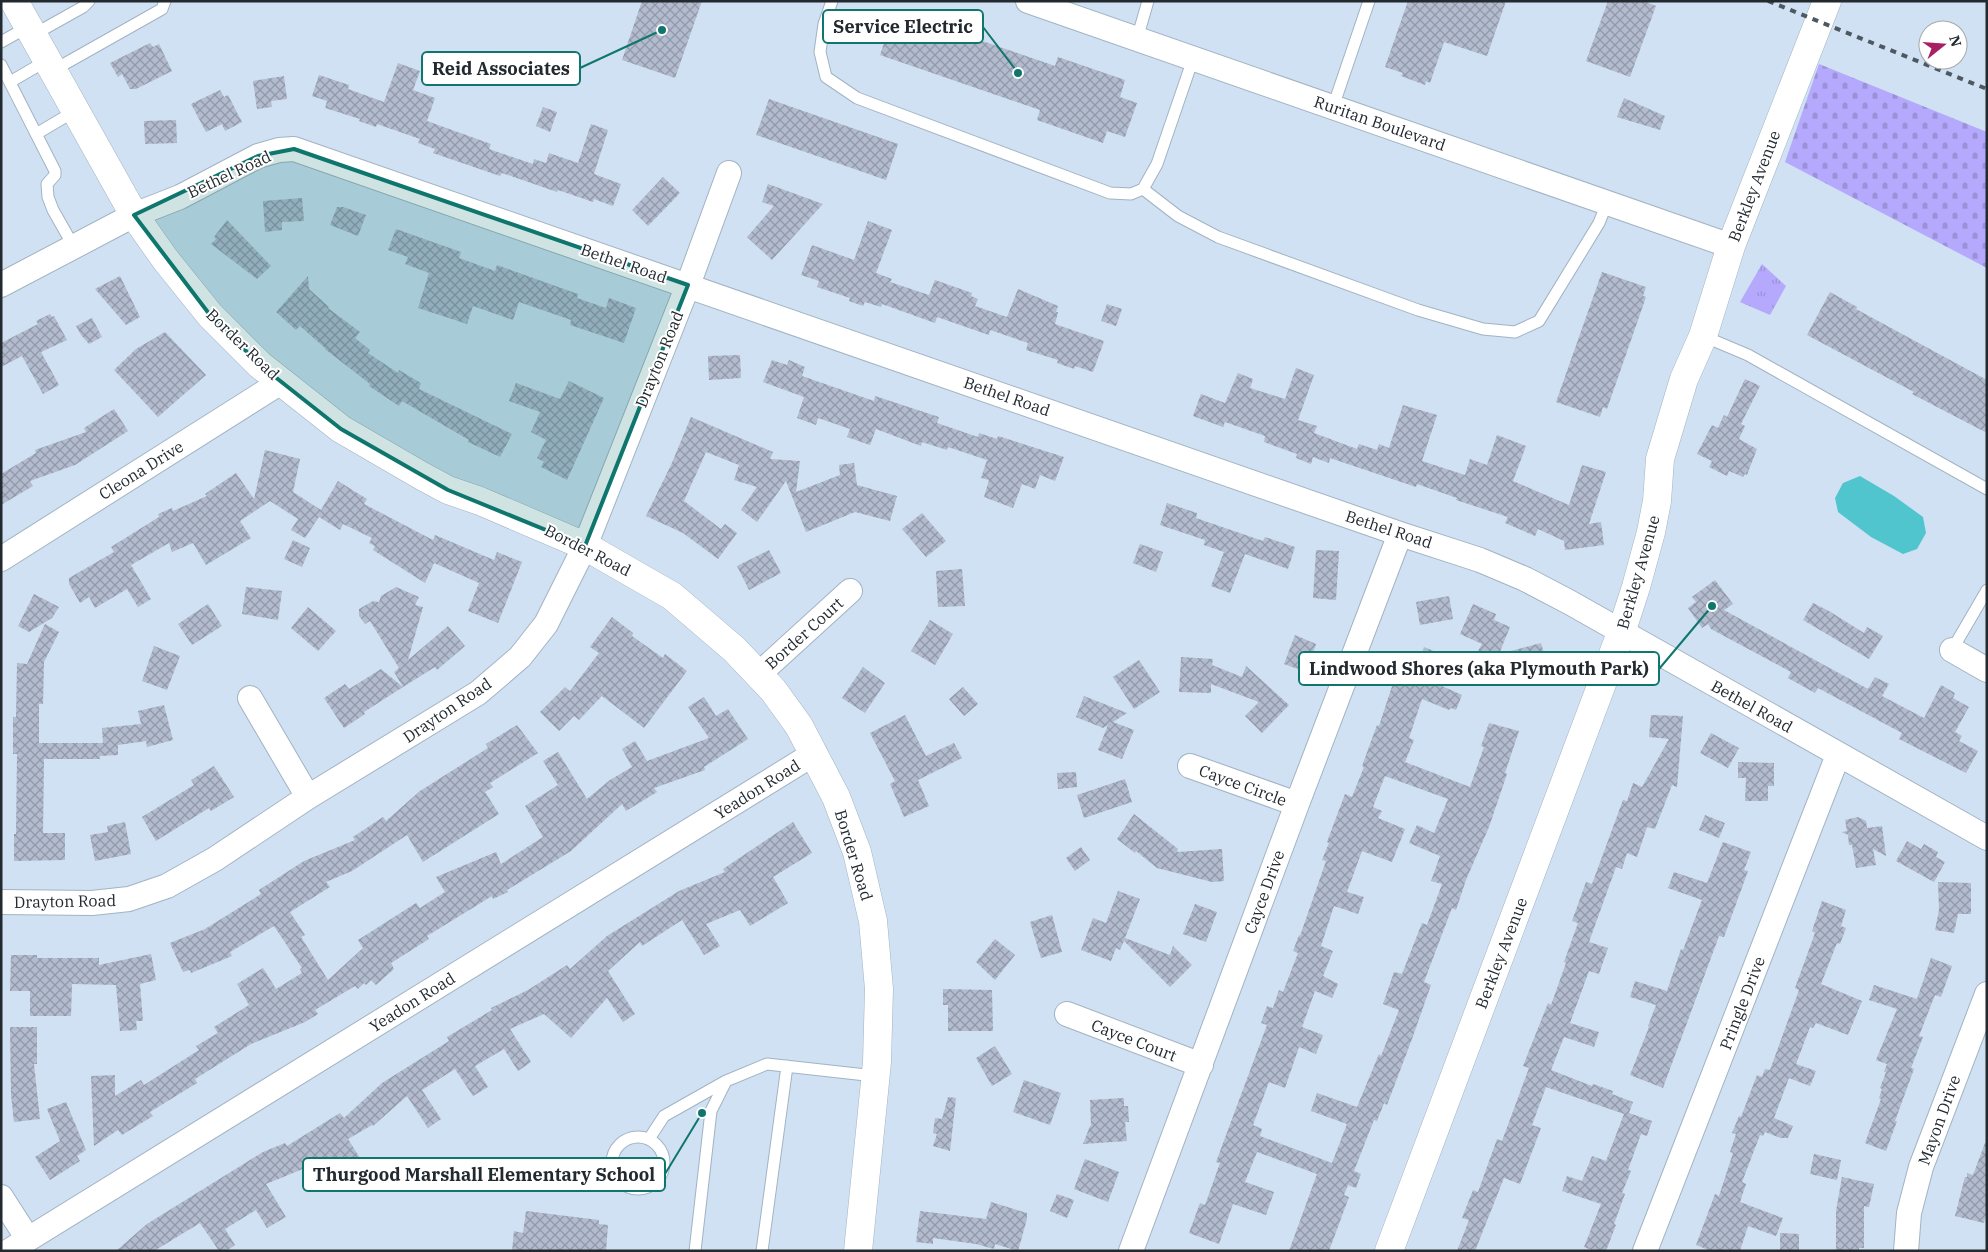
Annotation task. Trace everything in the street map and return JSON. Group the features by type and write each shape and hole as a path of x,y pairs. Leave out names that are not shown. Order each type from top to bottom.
{"street":[{"name":"Border Road","path":"14,1 134,216 165,259 210,315 260,365 341,428 422,476 448,490 489,504 584,546 672,596 721,637 758,674 773,690 800,726 836,798 857,852 874,921 879,989 875,1076 858,1251"},
{"name":"Ruritan Boulevard","path":"1028,1 1731,246"},
{"name":"Berkley Avenue","path":"1389,1251 1621,633 1652,532 1657,501 1660,459 1684,378 1702,336 1731,246 1827,1"},
{"name":"Bethel Road","path":"1,286 134,216 180,197 258,156 279,150 294,149 1400,534 1480,560 1525,579 1987,838"},
{"name":"Drayton Road","path":"1,902 92,903 128,899 167,886 216,859 308,796 478,693 520,657 546,624 584,546 688,285 729,173"},
{"name":"Cleona Drive","path":"1,559 281,382"},
{"name":"Cayce Drive","path":"1131,1251 1297,804 1400,534"},
{"name":"Border Court","path":"758,674 850,591"},
{"path":"1952,650 1987,670"},
{"path":"250,698 308,796"},
{"name":"Yeadon Road","path":"18,1245 815,753"},
{"name":"Pringle Drive","path":"1645,1251 1838,755"},
{"name":"Cayce Circle","path":"1190,766 1297,804"},
{"name":"Mayon Drive","path":"1906,1251 1909,1213 1920,1167 1987,994"},
{"name":"Cayce Court","path":"1067,1014 1201,1065"},
{"path":"1,1197 18,1245"}],"lane":[{"path":"1,42 83,7 89,1"},
{"path":"10,82 49,66 162,9 165,1"},
{"path":"832,1 824,24 820,52 826,77 857,98 1110,193 1131,194 1143,189 1157,164 1193,59"},
{"path":"1137,39 1148,1"},
{"path":"1333,107 1369,1"},
{"path":"1,65 54,171 54,176 47,184 48,196 74,247"},
{"path":"36,134 75,111"},
{"path":"1143,189 1178,216 1218,237 1418,310 1484,328 1515,332 1539,321 1599,223 1607,203"},
{"path":"1702,336 1748,355 1987,489"},
{"path":"1952,650 1986,592"},
{"path":"649,1140 664,1116 726,1081 767,1064 875,1076"},
{"path":"762,1251 787,1066"},
{"path":"695,1251 711,1111 726,1081"},
{"path":"640,1137 649,1140 658,1146 662,1154 664,1165 661,1175 655,1183 646,1188 636,1190 626,1187 618,1181 613,1172 614,1152 620,1144 629,1138 640,1137"}],"highlighted area":[{"path":"294,149 688,285 585,546 448,490 341,429 260,365 210,315 134,215 258,156"}],"green space":[{"path":"1819,64 1987,132 1987,268 1785,162"},
{"path":"1762,264 1786,286 1770,315 1740,302"}],"water":[{"path":"1860,476 1894,496 1923,517 1926,533 1917,549 1903,554 1871,537 1838,512 1835,498 1843,483"}],"building":[{"path":"642,1 702,1 675,78 622,60"},
{"path":"1408,1 1506,1 1487,56 1444,42 1430,83 1426,81 1425,85 1401,76 1403,73 1385,67"},
{"path":"1608,1 1644,1 1656,6 1630,77 1586,61"},
{"path":"895,11 1055,66 1058,57 1125,80 1120,97 1137,103 1125,137 1107,131 1103,143 1037,120 1040,110 880,55"},
{"path":"150,43 153,47 159,44 172,71 136,89 130,89 122,74 118,77 110,63"},
{"path":"398,63 420,71 413,90 435,98 427,121 491,144 489,149 533,164 534,159 546,163 549,153 578,163 591,124 608,130 594,174 621,184 613,206 594,199 593,202 558,190 557,192 502,173 500,176 433,153 435,149 418,143 420,139 377,124 376,127 359,121 360,119 325,108 327,101 312,96 319,75 349,85 348,89 384,102"},
{"path":"284,76 287,99 271,101 272,107 257,109 253,81"},
{"path":"220,90 224,97 228,95 242,122 225,131 222,124 206,132 191,104"},
{"path":"1624,98 1665,116 1660,130 1617,117"},
{"path":"769,99 898,144 886,180 756,135"},
{"path":"543,107 557,112 550,132 536,126"},
{"path":"176,120 177,143 145,144 144,121"},
{"path":"663,177 680,193 648,226 632,210"},
{"path":"768,184 823,204 772,260 747,237 774,206 762,202"},
{"path":"302,198 304,221 282,222 282,230 265,232 263,201"},
{"path":"337,207 343,207 366,215 358,236 330,225"},
{"path":"227,220 271,266 257,279 211,244"},
{"path":"868,221 892,230 876,273 892,279 890,282 929,295 935,280 972,293 971,296 978,299 975,306 1007,317 1018,289 1058,306 1055,324 1104,341 1093,372 1075,366 1074,369 1057,363 1058,360 1026,350 1028,343 990,330 989,335 937,317 935,323 882,304 881,307 865,302 863,306 849,301 850,298 817,287 819,281 801,275 812,245 854,260"},
{"path":"396,229 461,252 459,258 495,271 497,265 578,294 577,298 606,308 609,298 636,308 624,343 570,325 571,320 519,302 513,320 473,306 467,324 418,308 429,273 405,264 408,257 388,250"},
{"path":"1602,272 1646,287 1643,296 1646,297 1607,409 1603,407 1600,417 1556,402"},
{"path":"120,276 140,317 126,325 95,289"},
{"path":"308,276 309,289 328,308 360,332 355,338 370,350 368,353 398,373 399,370 421,383 419,389 512,434 500,457 468,442 469,440 402,401 399,406 369,386 370,384 325,349 300,326 296,330 276,312"},
{"path":"1830,292 1857,307 1856,309 1987,380 1987,433 1912,394 1914,392 1807,335"},
{"path":"1107,304 1122,309 1116,326 1101,321"},
{"path":"50,314 52,317 54,316 67,340 41,352 59,385 43,394 22,356 1,367 1,343 38,324 36,321"},
{"path":"92,318 102,337 89,344 76,326"},
{"path":"165,332 206,375 158,417 114,370 136,349"},
{"path":"740,355 741,378 709,380 708,356"},
{"path":"772,360 787,365 789,360 805,367 802,376 874,401 875,396 939,417 937,423 978,437 979,433 997,439 998,436 1064,457 1055,481 1040,475 1035,489 1022,484 1013,508 984,497 989,480 981,478 987,460 948,447 947,450 922,442 921,446 876,429 870,445 847,437 850,429 818,418 816,425 797,418 804,397 763,382"},
{"path":"1296,368 1314,375 1298,420 1317,426 1314,433 1357,449 1359,444 1377,450 1379,444 1389,448 1403,405 1437,415 1422,461 1465,475 1470,459 1487,465 1497,435 1526,446 1513,481 1569,505 1582,465 1606,472 1589,524 1601,522 1604,545 1565,550 1564,541 1538,529 1535,536 1505,523 1508,517 1456,500 1457,498 1417,484 1416,487 1330,458 1329,463 1313,457 1311,464 1296,458 1297,454 1264,442 1265,436 1225,422 1223,427 1193,416 1201,394 1225,403 1238,373 1253,379 1250,388 1285,399"},
{"path":"1745,379 1760,386 1741,424 1745,426 1739,439 1757,449 1747,475 1745,474 1743,477 1729,471 1727,476 1709,467 1712,461 1697,454 1712,425 1718,428 1724,415 1727,417"},
{"path":"569,381 604,398 567,480 541,467 544,462 537,458 546,440 531,432 540,412 509,401 516,383 560,399"},
{"path":"114,409 128,431 75,465 30,481 33,486 1,505 1,474 36,453 35,450 86,432 84,428"},
{"path":"691,417 773,452 770,459 800,461 796,492 840,475 839,465 854,463 857,485 897,496 890,521 855,512 806,532 786,481 757,522 741,510 757,487 734,480 739,465 706,452 684,501 721,529 725,524 737,533 718,559 683,533 646,516 671,465"},
{"path":"265,450 300,459 293,492 321,510 338,481 367,499 364,504 433,540 435,535 494,560 497,552 522,562 498,623 468,611 479,583 434,563 425,583 373,550 375,546 369,543 372,538 343,524 340,530 319,517 305,538 291,530 298,519 270,501 240,521 251,538 206,565 193,543 172,552 169,543 131,565 151,599 138,607 127,589 95,608 89,597 80,603 69,584 69,578 114,552 111,547 159,517 158,514 172,508 173,511 207,496 205,494 236,473 254,499"},
{"path":"1167,503 1197,513 1196,518 1263,541 1265,537 1295,547 1288,569 1245,554 1230,593 1211,586 1224,552 1204,545 1205,540 1160,525"},
{"path":"922,513 946,541 926,557 902,529"},
{"path":"293,540 310,548 302,567 284,559"},
{"path":"1140,544 1163,552 1156,572 1133,563"},
{"path":"769,550 781,573 749,590 737,566"},
{"path":"1316,550 1339,551 1336,600 1313,598"},
{"path":"962,569 965,606 938,607 936,571"},
{"path":"1715,580 1733,604 1724,610 1868,689 1875,677 1889,684 1882,696 1924,718 1941,685 1955,693 1953,698 1969,707 1955,732 1962,736 1959,741 1978,751 1966,773 1899,739 1902,733 1818,688 1815,693 1788,678 1791,672 1711,629 1708,624 1702,628 1688,608 1696,602 1692,597"},
{"path":"246,587 282,591 278,620 242,614"},
{"path":"396,587 419,597 415,605 423,607 408,660 448,626 465,646 437,670 435,667 403,687 394,672 399,668 370,621 365,624 359,616 359,609 373,601 379,602 381,596"},
{"path":"34,594 59,607 52,618 29,632 18,626"},
{"path":"1449,596 1453,619 1420,625 1416,602"},
{"path":"1813,603 1864,633 1867,627 1883,636 1869,659 1803,620"},
{"path":"208,604 222,626 192,645 178,624"},
{"path":"1473,604 1496,614 1494,620 1510,627 1499,654 1541,643 1546,660 1554,658 1558,673 1519,684 1515,667 1478,651 1482,644 1460,634"},
{"path":"308,607 336,631 318,651 291,628"},
{"path":"612,617 633,633 632,636 663,658 665,654 687,671 644,728 602,696 579,720 574,716 559,731 540,712 565,687 570,691 599,653 590,647"},
{"path":"930,620 953,634 935,665 911,651"},
{"path":"45,624 59,632 44,662 43,704 39,704 39,743 103,743 102,728 141,724 138,711 164,705 173,740 147,747 146,741 118,745 118,755 100,756 100,759 44,759 43,833 65,833 65,860 14,861 17,754 13,754 13,717 16,717 17,663 27,664"},
{"path":"1295,635 1316,644 1306,672 1284,664"},
{"path":"154,646 180,656 167,690 142,681"},
{"path":"1424,647 1443,655 1433,682 1462,695 1456,710 1451,708 1449,710 1422,699 1409,738 1414,740 1405,762 1470,787 1484,747 1481,746 1489,723 1519,731 1489,827 1466,880 1456,910 1452,908 1424,982 1431,985 1412,1039 1387,1105 1384,1103 1377,1121 1374,1120 1354,1171 1361,1174 1356,1188 1348,1185 1344,1195 1349,1197 1329,1251 1289,1251 1317,1174 1257,1152 1245,1182 1274,1192 1266,1215 1233,1204 1219,1244 1189,1233 1200,1203 1205,1205 1220,1163 1216,1162 1267,1025 1261,1023 1267,1006 1273,1008 1279,990 1283,992 1298,953 1293,951 1326,861 1322,860 1329,843 1327,842 1345,794 1352,797 1377,725 1379,726 1396,674 1412,679","holes":["1385,776 1448,799 1434,833 1417,825 1409,843 1440,856 1431,881 1442,884 1427,925 1422,923 1402,974 1394,972 1383,1004 1399,1010 1381,1056 1379,1054 1357,1107 1317,1093 1311,1111 1347,1124 1332,1163 1260,1136 1262,1129 1253,1125 1269,1082 1285,1088 1299,1047 1316,1054 1323,1035 1302,1027 1315,991 1332,998 1338,984 1323,976 1333,951 1321,946 1334,906 1358,914 1364,897 1347,892 1362,851 1392,862 1405,829 1378,818 1382,811 1373,807"]},
{"path":"1181,657 1213,659 1212,665 1242,677 1246,666 1289,705 1262,733 1245,716 1259,702 1211,684 1211,693 1179,692"},
{"path":"1139,660 1160,692 1134,709 1113,677"},
{"path":"863,667 885,683 865,713 842,698"},
{"path":"381,669 403,687 364,712 365,714 344,728 324,698 345,684 349,689"},
{"path":"963,687 978,704 964,716 949,699"},
{"path":"1084,696 1127,713 1113,722 1134,730 1122,759 1098,750 1108,725 1103,728 1076,717"},
{"path":"704,697 716,716 728,709 748,739 704,767 705,770 654,788 657,792 626,811 622,804 571,851 507,890 508,892 493,899 492,896 427,936 429,939 391,963 394,969 376,985 371,980 366,985 364,983 358,989 355,986 315,1010 318,1014 305,1022 251,1044 195,1079 197,1083 150,1112 153,1116 122,1135 118,1130 94,1146 91,1076 115,1075 115,1096 141,1080 144,1085 199,1050 196,1046 218,1033 214,1027 249,1005 237,984 263,968 276,989 302,973 300,969 302,968 274,926 230,952 232,956 191,973 190,970 183,972 170,943 205,929 261,894 259,890 304,861 355,840 353,837 383,817 386,821 420,791 488,748 486,744 517,725 538,753 490,783 493,787 485,792 499,814 423,862 407,835 352,871 326,882 330,887 290,912 305,935 301,937 328,980 363,948 358,940 416,903 420,908 445,892 436,877 496,852 501,864 543,837 525,806 558,785 543,761 558,752 587,799 610,780 632,767 622,749 635,741 647,761 709,738 688,707"},
{"path":"905,715 926,756 954,743 962,758 918,780 929,806 904,817 890,784 895,781 870,733"},
{"path":"1651,715 1683,716 1677,787 1672,785 1655,829 1647,827 1637,857 1627,853 1622,869 1616,867 1589,942 1608,948 1599,974 1589,971 1570,1023 1599,1032 1594,1047 1564,1037 1551,1070 1592,1086 1593,1084 1613,1091 1612,1094 1633,1102 1629,1113 1652,1121 1647,1136 1641,1134 1628,1170 1631,1171 1622,1193 1625,1194 1614,1224 1616,1225 1606,1251 1594,1251 1584,1247 1601,1204 1562,1191 1567,1176 1582,1181 1592,1156 1606,1161 1624,1114 1546,1087 1532,1125 1541,1128 1520,1184 1504,1178 1475,1251 1457,1251 1469,1220 1462,1218 1473,1190 1478,1192 1497,1139 1502,1141 1529,1068 1523,1066 1548,1003 1551,1005 1566,963 1564,962 1578,923 1572,921 1586,882 1592,884 1623,800 1627,801 1633,783 1642,787 1669,739 1649,737"},
{"path":"1711,733 1739,748 1728,768 1700,753"},
{"path":"1738,762 1774,763 1774,786 1768,786 1768,801 1745,801 1746,778 1738,778"},
{"path":"214,766 234,797 211,811 209,808 156,841 142,817 194,785 191,780"},
{"path":"1076,772 1077,787 1058,789 1057,773"},
{"path":"1125,779 1132,802 1084,818 1077,795"},
{"path":"1134,814 1178,849 1177,852 1222,849 1224,881 1212,882 1157,868 1136,851 1135,853 1117,839"},
{"path":"1705,815 1725,823 1719,838 1699,830"},
{"path":"1858,817 1866,821 1867,828 1882,826 1886,856 1873,849 1876,865 1856,868 1852,845 1849,845 1848,835 1842,832 1847,831 1845,820"},
{"path":"125,822 131,854 95,861 90,835 108,832 107,826"},
{"path":"793,822 812,853 773,877 788,903 750,926 740,910 706,924 720,946 704,955 682,920 642,946 640,942 608,971 635,1014 623,1022 607,998 571,1038 544,1014 510,1029 531,1062 518,1071 504,1049 475,1066 488,1087 473,1096 455,1069 422,1090 441,1119 428,1128 407,1096 373,1126 348,1139 365,1166 335,1186 320,1162 266,1184 286,1217 267,1228 256,1210 225,1229 235,1245 226,1251 219,1251 200,1223 154,1251 116,1251 147,1224 263,1152 285,1143 287,1146 340,1113 344,1118 382,1083 449,1041 447,1037 492,1010 491,1008 528,990 567,965 570,969 607,936 679,891 725,872 723,869"},
{"path":"1907,841 1921,849 1924,844 1938,852 1936,857 1945,862 1934,882 1896,861"},
{"path":"1723,842 1751,852 1744,870 1748,871 1724,937 1719,936 1663,1088 1630,1075 1656,1005 1630,997 1635,981 1667,991 1681,949 1683,950 1702,900 1668,888 1674,872 1707,883"},
{"path":"1081,847 1090,860 1075,871 1066,858"},
{"path":"1938,882 1971,883 1971,914 1958,914 1954,933 1935,930 1939,910"},
{"path":"1118,891 1140,899 1125,938 1170,955 1173,946 1192,965 1170,987 1124,941 1120,950 1116,948 1111,961 1081,950 1093,918 1106,923"},
{"path":"1822,901 1846,910 1841,926 1846,928 1840,944 1837,943 1821,984 1862,1001 1848,1035 1816,1023 1813,1028 1810,1027 1796,1064 1816,1071 1810,1086 1789,1078 1774,1118 1793,1126 1788,1138 1781,1138 1765,1132 1763,1136 1760,1135 1742,1182 1746,1184 1740,1202 1783,1218 1776,1236 1748,1226 1740,1251 1711,1251 1696,1245 1715,1194 1719,1196 1733,1153 1730,1152 1736,1134 1732,1133 1739,1116 1741,1117 1757,1075 1762,1077 1765,1069 1770,1070 1799,990 1795,988 1815,933 1812,931"},
{"path":"1195,904 1217,912 1206,942 1183,934"},
{"path":"1052,915 1062,952 1041,958 1030,922"},
{"path":"995,939 1015,955 995,980 976,962"},
{"path":"151,954 156,980 140,984 143,1021 136,1021 137,1030 120,1031 116,985 72,984 71,1016 30,1016 30,991 10,991 11,955 37,955 37,958 99,958 99,965"},
{"path":"1931,958 1952,966 1941,997 1935,995 1919,1036 1923,1037 1911,1068 1914,1069 1886,1151 1865,1143 1881,1099 1879,1098 1882,1089 1880,1088 1886,1072 1884,1072 1887,1064 1876,1060 1897,1009 1869,1000 1874,985 1917,999"},
{"path":"943,989 992,990 993,1031 948,1031 948,1005 943,1005"},
{"path":"10,1027 37,1027 37,1064 34,1064 40,1119 14,1122 11,1095"},
{"path":"995,1046 1012,1074 992,1086 976,1058"},
{"path":"1024,1080 1061,1093 1050,1125 1013,1112"},
{"path":"948,1097 956,1098 950,1151 933,1146 937,1134 933,1133 935,1118 942,1119"},
{"path":"1124,1098 1124,1106 1128,1106 1129,1122 1125,1122 1127,1141 1083,1144 1091,1126 1090,1100"},
{"path":"66,1102 86,1150 77,1156 80,1161 50,1180 35,1157 60,1141 47,1109"},
{"path":"1985,1143 1987,1143 1987,1210 1984,1223 1955,1216 1965,1177 1967,1177 1967,1173 1973,1175"},
{"path":"1814,1154 1841,1160 1837,1180 1810,1174"},
{"path":"1085,1159 1119,1172 1108,1202 1074,1189"},
{"path":"1842,1177 1874,1184 1869,1207 1864,1206 1864,1248 1859,1248 1859,1251 1836,1251 1836,1211"},
{"path":"1057,1194 1074,1200 1067,1218 1050,1211"},
{"path":"991,1202 1027,1213 1018,1251 995,1244 994,1249 976,1244 933,1238 933,1244 916,1242 920,1211 986,1219"},
{"path":"526,1211 599,1220 599,1224 608,1225 606,1251 512,1251 514,1231 523,1233"},
{"path":"1780,1233 1799,1234 1799,1251 1780,1251"}],"railway":[{"path":"1768,1 1987,89"}],"place":[{"name":"Reid Associates","path":"662,30"},
{"name":"Service Electric","path":"1018,73"},
{"name":"Lindwood Shores (aka Plymouth Park)","path":"1712,606"},
{"name":"Thurgood Marshall Elementary School","path":"702,1113"}]}
